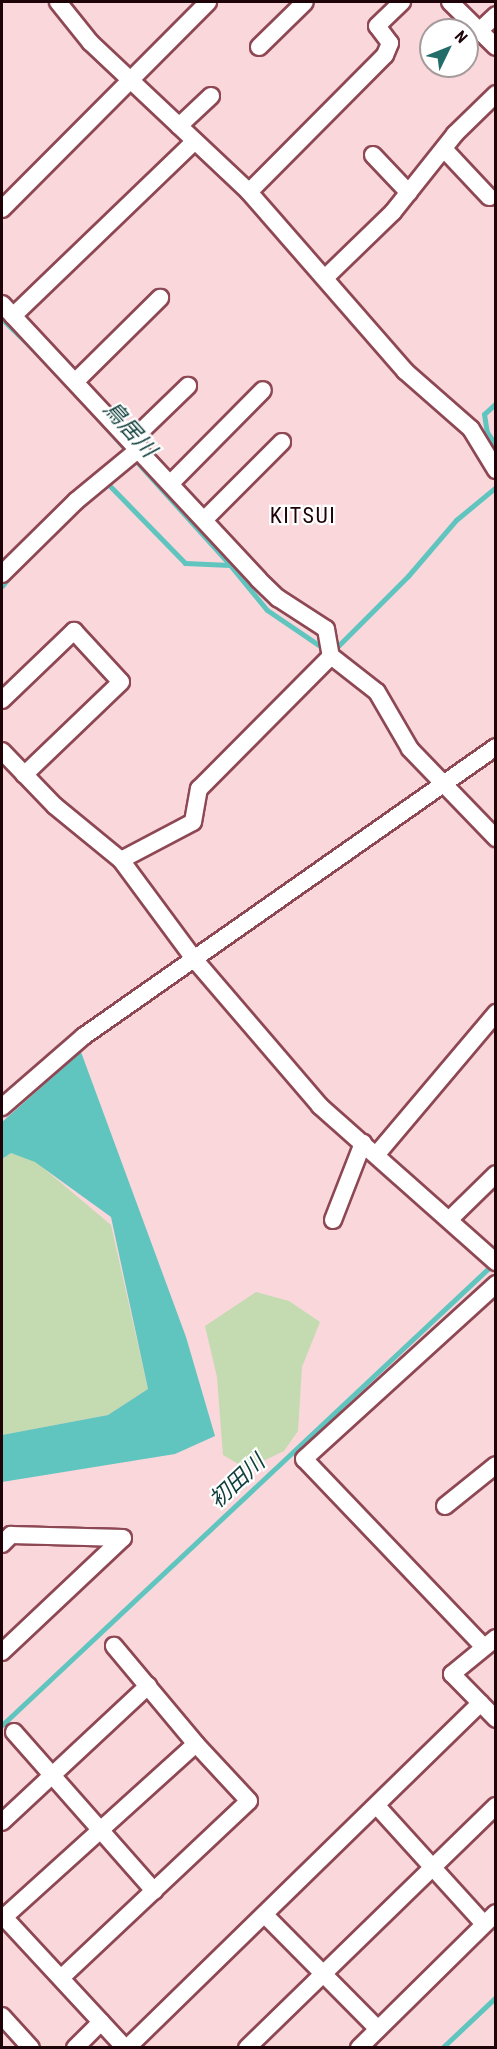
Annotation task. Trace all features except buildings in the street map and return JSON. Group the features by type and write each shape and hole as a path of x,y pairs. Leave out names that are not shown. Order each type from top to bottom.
{"street":[{"path":"58,2 130,81 249,192 326,276 405,371 471,429 495,470"},
{"path":"2,209 208,2"},
{"path":"259,47 305,2"},
{"path":"249,192 386,55 390,43 377,26 402,2"},
{"path":"450,2 466,18"},
{"path":"495,15 479,31 495,47"},
{"path":"326,276 409,193 444,149 495,94"},
{"path":"179,126 211,96"},
{"path":"195,141 7,310 77,380 278,598 326,629 331,656 377,692 404,741 495,838"},
{"path":"444,149 489,196"},
{"path":"373,155 409,193"},
{"path":"77,380 160,298"},
{"path":"2,574 126,460 136,444 188,386"},
{"path":"172,483 263,390"},
{"path":"205,519 282,442"},
{"path":"2,700 74,631 121,682 24,775"},
{"path":"121,860 193,822 199,789 331,656"},
{"path":"2,1107 84,1036 495,747"},
{"path":"2,752 24,775 121,860 195,960 296,1080 494,1260"},
{"path":"377,1154 495,1013"},
{"path":"333,1220 363,1143"},
{"path":"450,1219 495,1174"},
{"path":"495,1284 304,1460 489,1641 452,1674 495,1719"},
{"path":"445,1506 495,1465"},
{"path":"2,1544 11,1535 123,1538 2,1652"},
{"path":"61,1978 249,1801 196,1744 114,1646"},
{"path":"2,1822 148,1686"},
{"path":"196,1744 2,1917 126,2048 266,1916 480,1703"},
{"path":"15,1732 55,1773 154,1891"},
{"path":"358,2048 490,1919 432,1867 377,1806"},
{"path":"247,2048 495,1806"},
{"path":"266,1916 378,2029"},
{"path":"2,2016 31,2048"},
{"path":"75,2048 100,2022"}],"green space":[{"path":"11,1153 35,1161 111,1225 148,1389 108,1415 2,1435 2,1159"},
{"path":"256,1292 289,1301 320,1322 302,1367 298,1431 284,1451 247,1469 223,1455 217,1377 205,1326"}],"water":[{"path":"81,1052 186,1337 215,1436 175,1454 2,1482 2,1435 108,1415 148,1389 111,1217 35,1162 11,1153 2,1159 2,1122"}],"waterway":[{"name":"鳥居川","path":"2,319 33,349"},
{"name":"鳥居川","path":"496,403 484,414 487,432 496,446"},
{"name":"鳥居川","path":"100,421 230,565"},
{"path":"103,488 108,484 185,563 230,565 267,610 326,650"},
{"name":"鳥居川","path":"334,650 408,576 456,520 496,487"},
{"path":"2,586 10,576"},
{"name":"初田川","path":"2,1725 493,1264"},
{"path":"442,2048 496,1997"}],"district":[{"name":"KITSUI","path":"303,516"}]}
